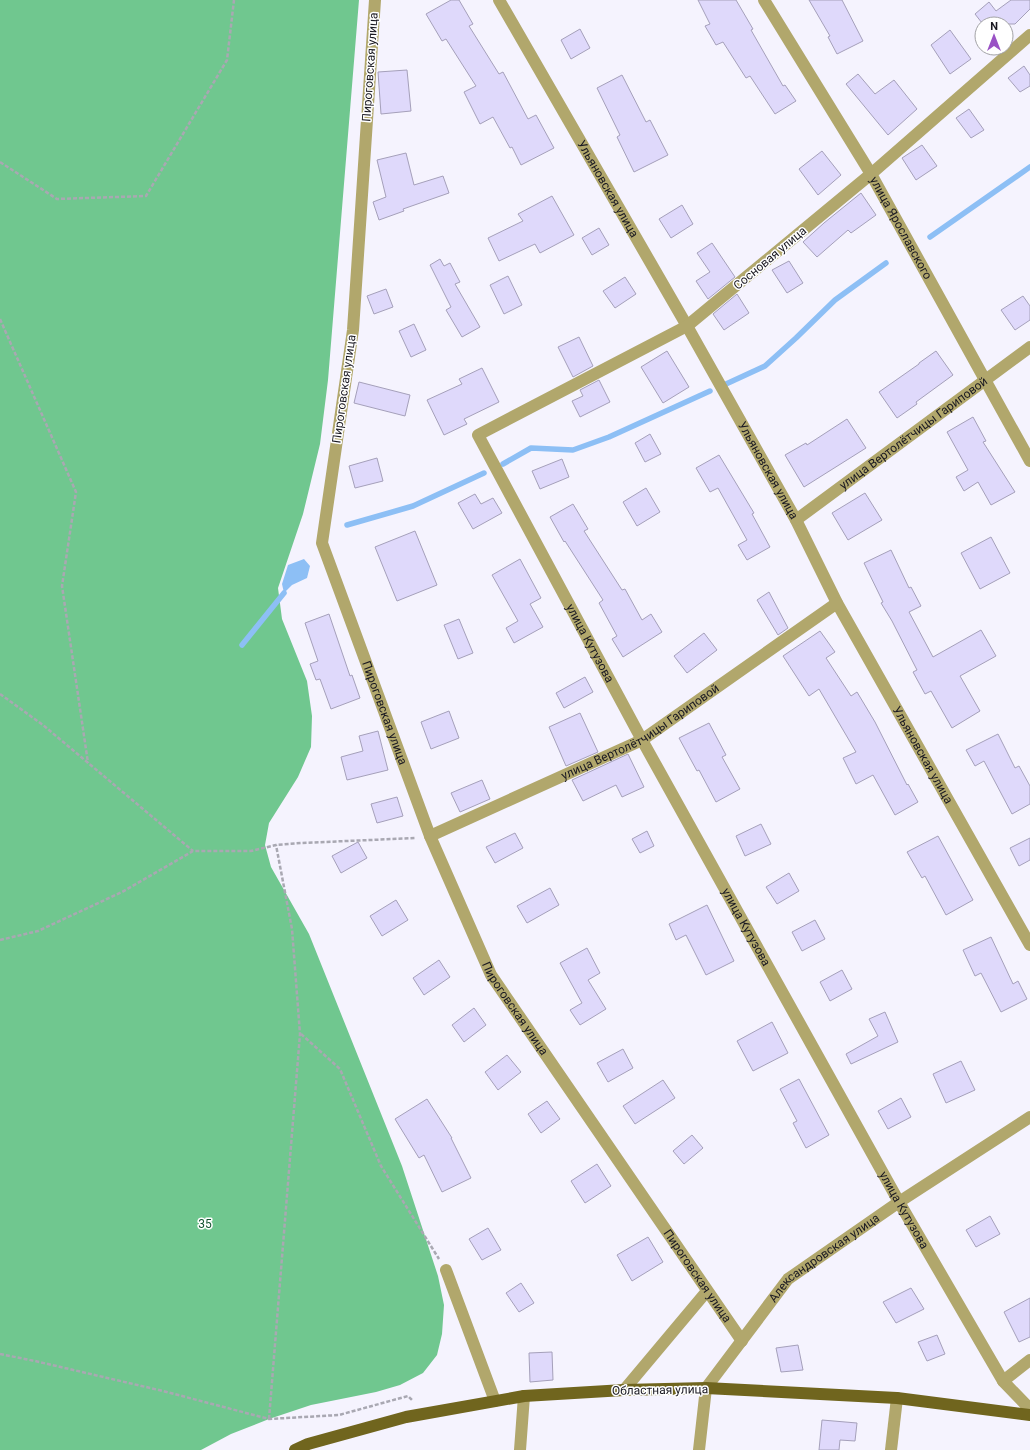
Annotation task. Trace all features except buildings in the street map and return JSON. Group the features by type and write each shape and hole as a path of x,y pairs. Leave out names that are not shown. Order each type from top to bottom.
{"main road":[{"name":"Областная улица","path":"295,1450 308,1444 406,1417 524,1396 624,1390 706,1388 897,1398 1030,1415"}],"street":[{"name":"Пироговская улица","path":"375,0 353,330 322,543 430,836 491,975 742,1341"},
{"name":"Ульяновская улица","path":"499,0 687,326 796,520 837,603 1030,945"},
{"name":"улица Ярославского","path":"764,0 871,174 1030,461"},
{"name":"Сосновая улица","path":"478,435 687,326 871,174 1030,35"},
{"name":"улица Вертолётчицы Гариповой","path":"796,520 1030,347"},
{"name":"улица Кутузова","path":"478,435 642,740 899,1202 1003,1381 1030,1409"},
{"name":"улица Вертолётчицы Гариповой","path":"430,836 642,740 837,603"},
{"name":"Александровская улица","path":"706,1388 788,1279 899,1202 1030,1117"},
{"path":"446,1270 495,1401"},
{"path":"624,1390 707,1292"},
{"path":"1003,1381 1030,1360"},
{"path":"699,1450 706,1388"},
{"path":"520,1450 524,1396"},
{"path":"891,1450 897,1398"}],"path":[{"path":"0,162 57,199 146,196 227,60 234,0"},
{"path":"0,319 76,492 62,586 88,763"},
{"path":"0,694 43,725 193,851"},
{"path":"0,940 38,931 122,892 193,851 251,851 276,845 417,838 430,836"},
{"path":"269,1419 300,1034 292,929 276,845"},
{"path":"300,1034 340,1069 381,1166 446,1270"},
{"path":"0,1354 163,1391 269,1419 339,1415 408,1396 425,1414"}],"green space":[{"name":"35","path":"0,0 359,0 328,380 320,444 303,514 278,588 282,619 307,681 312,716 311,747 298,777 269,823 265,845 271,867 309,934 402,1166 438,1276 444,1305 442,1334 437,1355 423,1373 400,1385 376,1392 311,1405 231,1434 201,1450 0,1450"}],"water":[{"path":"304,559 310,566 307,578 292,585 284,593 282,584 288,565"}],"waterway":[{"path":"930,237 1030,167"},
{"path":"726,384 765,366 835,300 886,263"},
{"path":"503,464 531,448 573,450 609,437 710,391"},
{"path":"347,525 413,506 484,473"},
{"path":"242,645 284,593"}]}
